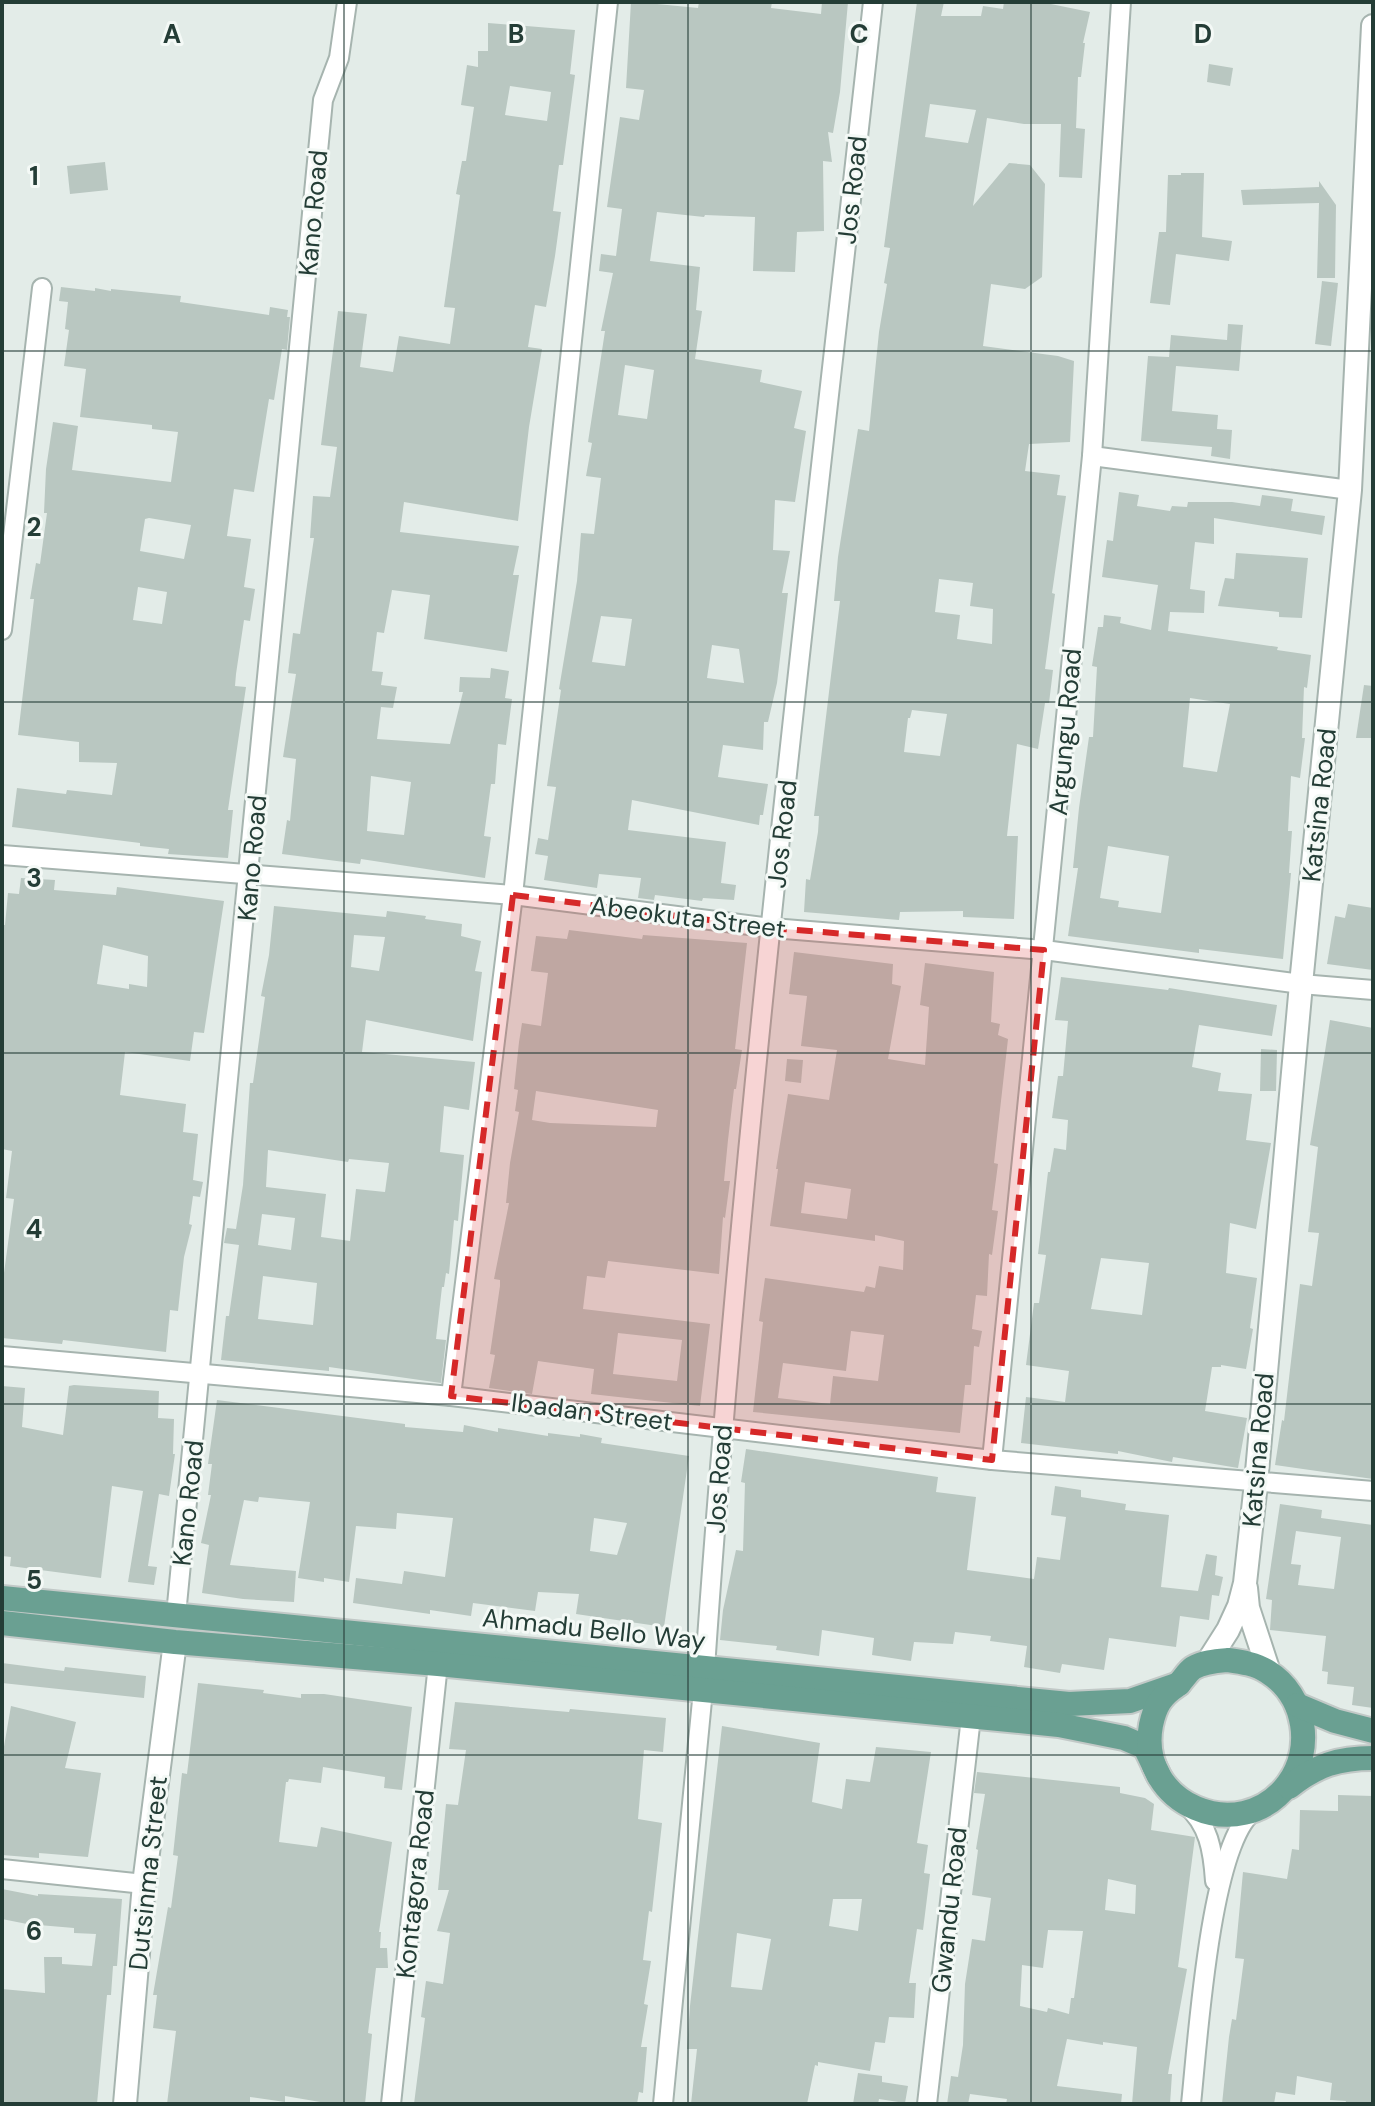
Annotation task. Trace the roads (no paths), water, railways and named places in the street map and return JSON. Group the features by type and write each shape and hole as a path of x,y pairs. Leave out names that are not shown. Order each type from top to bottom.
{"main road":[{"name":"Ahmadu Bello Way","path":"2,1598 176,1615 704,1679 971,1717 1071,1727 1124,1738 1145,1747 1159,1776 1176,1797"},
{"name":"Ahmadu Bello Way","path":"2,1623 175,1642 438,1664 1069,1704 1130,1701 1179,1684"},
{"path":"1159,1776 1151,1755 1150,1733 1154,1712 1164,1693 1179,1684 1192,1669 1228,1660 1249,1663 1269,1672 1285,1687 1297,1705 1304,1728 1303,1752 1295,1774 1281,1793"},
{"path":"1297,1705 1335,1721 1373,1731"},
{"path":"1176,1797 1195,1809 1217,1815 1240,1815 1261,1808 1308,1771 1358,1758 1373,1758"}],"street":[{"name":"Kano Road","path":"176,1615 323,100 339,58 347,2"},
{"path":"451,1396 513,895 608,2"},
{"name":"Jos Road","path":"663,2104 704,1679 722,1427 772,928 873,2"},
{"name":"Argungu Road","path":"992,1460 1092,456 1121,2"},
{"name":"Katsina Road","path":"1207,1663 1239,1606 1245,1583 1256,1483 1350,490 1373,26"},
{"path":"2,630 42,288"},
{"path":"1092,456 1350,490"},
{"name":"Abeokuta Street","path":"2,855 513,895 772,928 1044,950 1301,984 1373,990"},
{"name":"Ibadan Street","path":"2,1356 451,1396 992,1460 1373,1491"},
{"name":"Katsina Road","path":"1245,1583 1248,1608 1269,1672"},
{"name":"Dutsinma Street","path":"125,2104 144,1884 175,1642"},
{"name":"Kontagora Road","path":"391,2104 438,1664"},
{"name":"Gwandu Road","path":"927,2104 971,1717"},
{"path":"1176,1797 1199,1816 1208,1837 1215,1878 1215,1900"},
{"path":"1191,2104 1215,1900 1224,1862 1236,1833 1252,1811 1261,1808"},
{"path":"2,1869 144,1884"}]}
